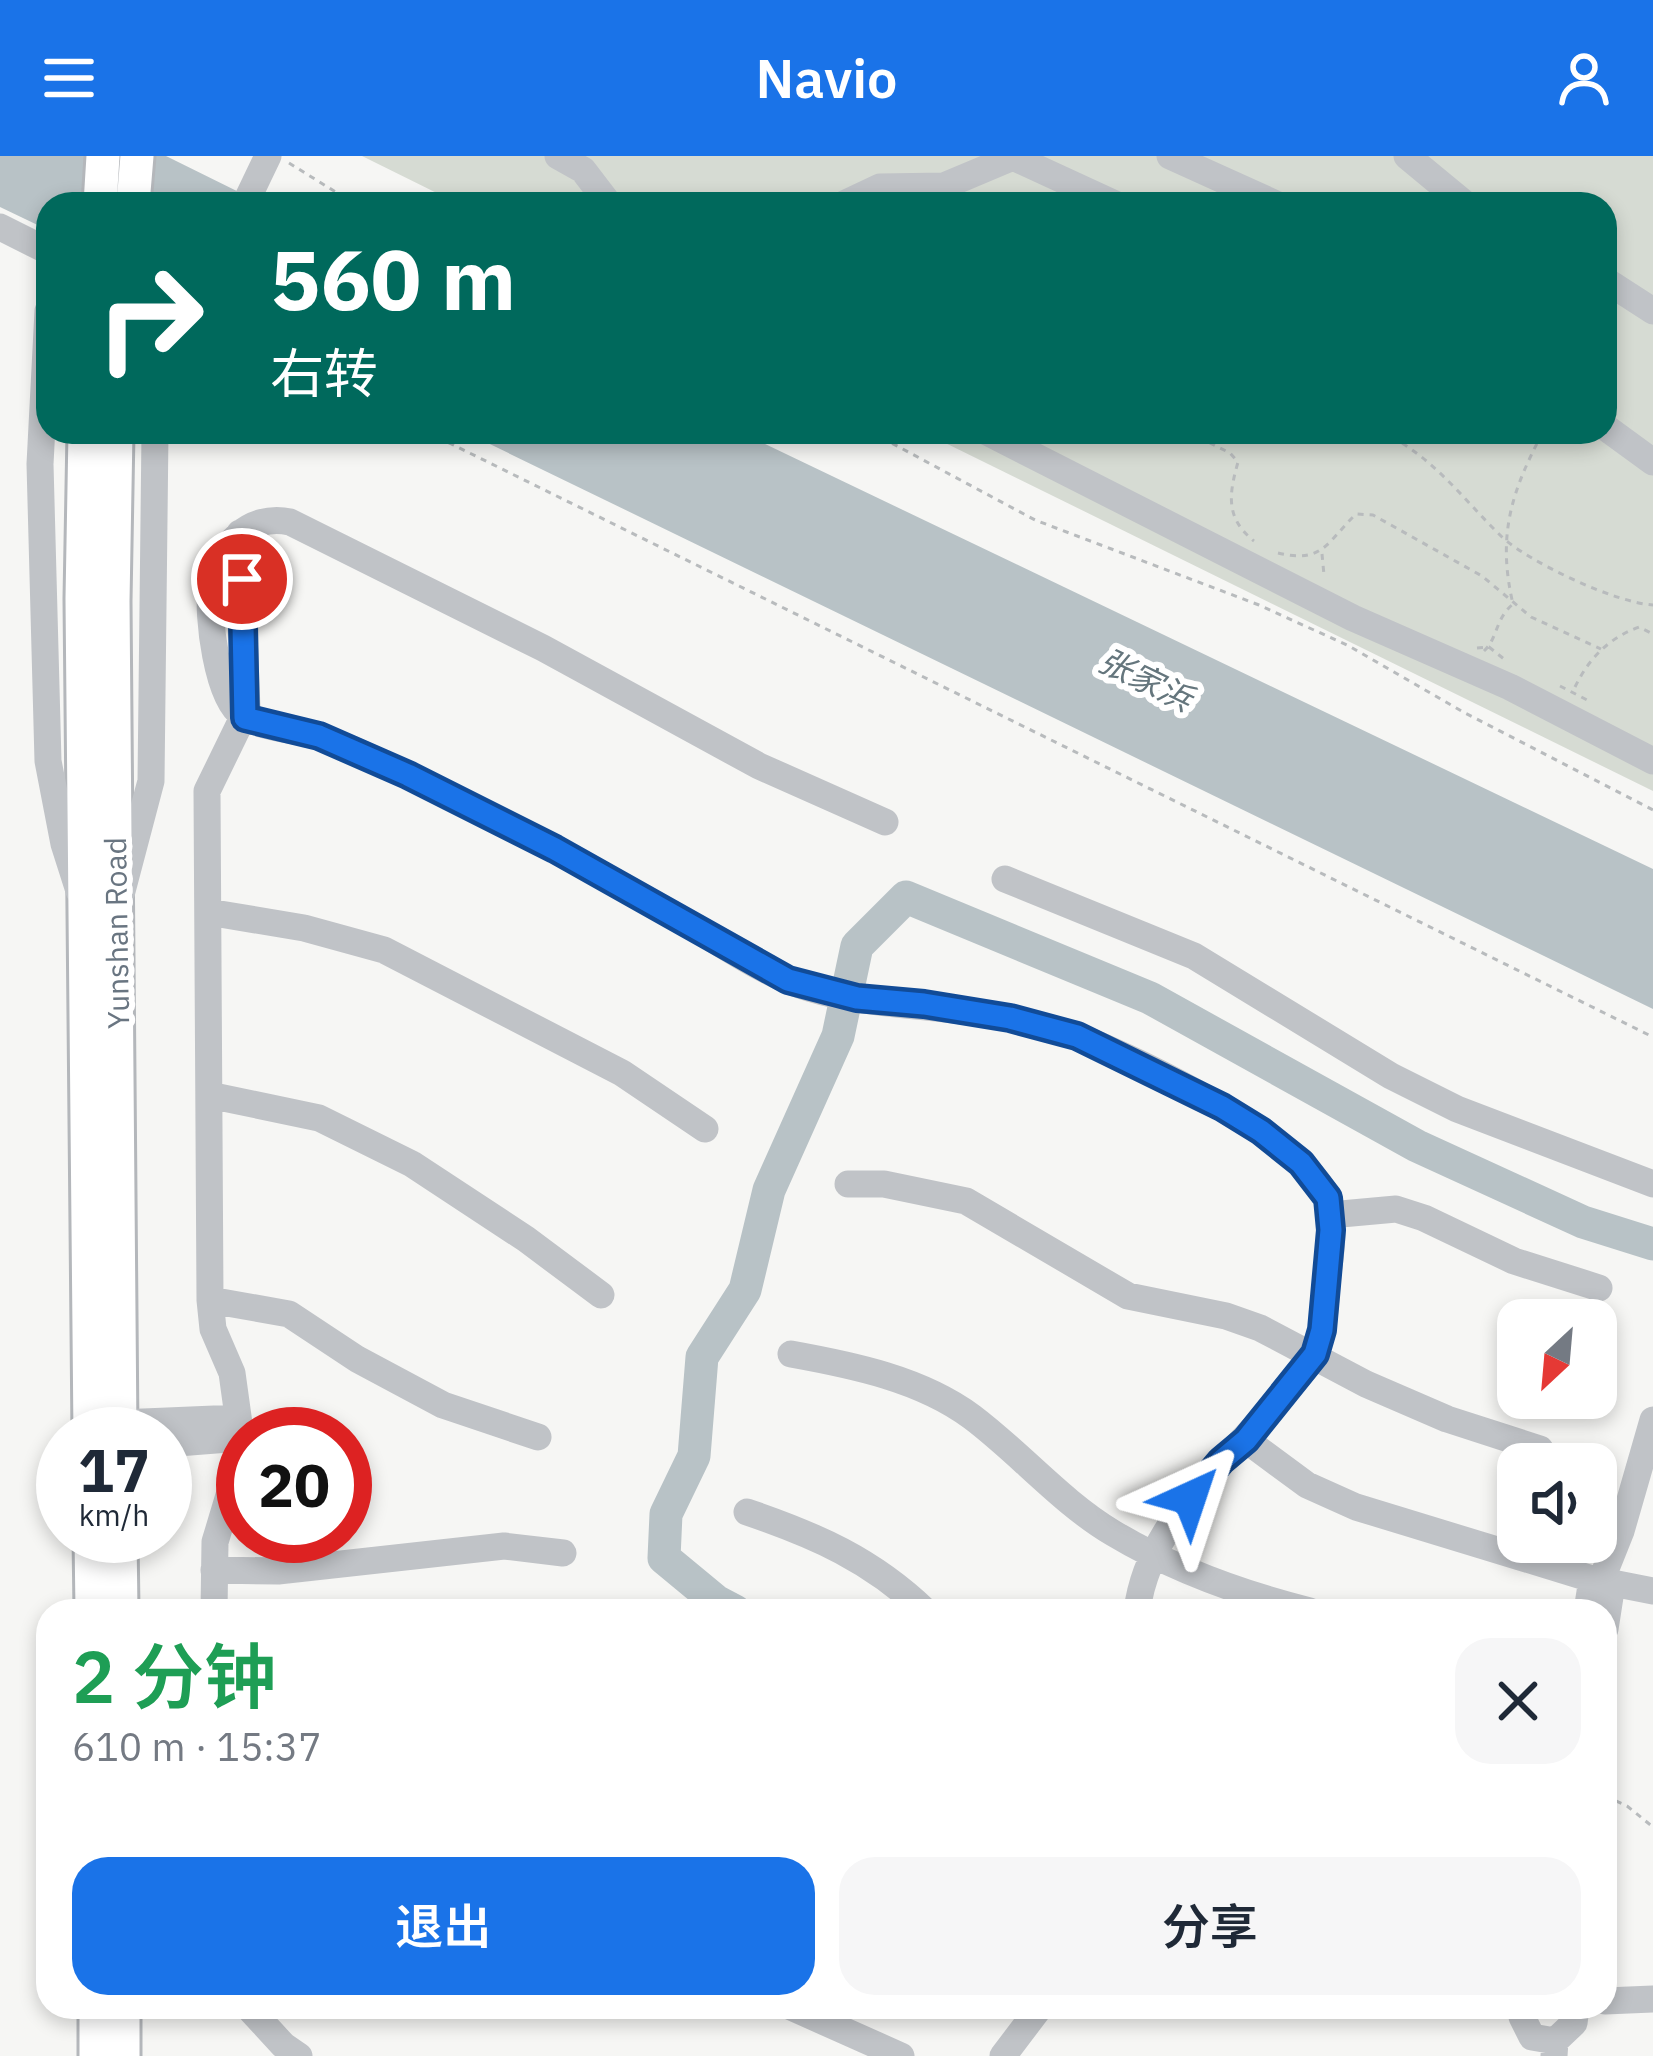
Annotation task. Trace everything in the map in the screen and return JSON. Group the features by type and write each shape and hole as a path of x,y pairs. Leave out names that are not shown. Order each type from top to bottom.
{"main road":[{"path":"101,192 104,156"},
{"path":"135,192 137,156"},
{"name":"Yunshan Road","path":"85,444 110,1407"},
{"name":"Yunshan Road","path":"100,913 116,444"},
{"path":"91,1563 92,1599"},
{"path":"120,1563 121,1599"},
{"path":"96,2019 96,2056"},
{"path":"123,2019 123,2056"}],"street":[{"path":"251,192 273,156"},
{"path":"558,156 583,170 600,192"},
{"path":"1170,156 1250,192"},
{"path":"1407,156 1450,192"},
{"path":"869,192 880,187 944,186 1012,157 1089,192"},
{"path":"0,227 36,245"},
{"path":"1617,288 1653,311"},
{"path":"1617,436 1653,462"},
{"path":"41,444 48,761 64,844 100,913"},
{"path":"100,913 151,782 155,444"},
{"path":"1011,444 1353,618 1467,668 1653,761"},
{"path":"236,1407 232,1373 213,1329 210,1300 207,791 224,750 245,718 240,533 270,518 314,531 759,766 885,822"},
{"path":"245,718 319,736 408,775 555,849 788,980 811,989 1010,1018 1077,1036 1222,1107 1301,1163 1328,1198 1330,1215 1330,1262 1315,1354 1246,1440 1190,1498 1155,1554 1138,1599"},
{"path":"1005,879 1194,956 1390,1076 1457,1109 1653,1184"},
{"path":"208,912 304,928 384,950 622,1073 705,1129"},
{"path":"209,1095 319,1118 412,1164 602,1295"},
{"path":"848,1184 884,1184 966,1202 1128,1296 1226,1316 1315,1354 1337,1370 1429,1412 1522,1443"},
{"path":"1330,1215 1396,1209 1514,1262 1599,1288"},
{"path":"210,1300 289,1314 357,1359 442,1405 538,1436"},
{"path":"791,1354 907,1383 945,1399 1088,1516 1155,1554 1267,1599"},
{"path":"1593,1599 1621,1531 1653,1420"},
{"path":"1246,1440 1306,1485 1356,1507 1602,1582 1653,1591"},
{"path":"746,1512 839,1547 873,1566 911,1599"},
{"path":"214,1599 216,1536"},
{"path":"214,1570 278,1571 504,1546 563,1552"},
{"path":"1602,1582 1603,1599"},
{"path":"1617,2000 1653,1999"},
{"path":"259,2019 299,2056"},
{"path":"818,2019 901,2056"},
{"path":"1003,2056 1031,2019"},
{"path":"1523,2019 1543,2047 1574,2019"}],"path":[{"path":"273,156 334,192"},
{"path":"451,444 1653,1037"},
{"path":"893,444 1035,520 1259,605 1349,646 1465,713 1653,810"},
{"path":"1212,444 1238,462 1228,497 1234,517 1242,531 1265,550 1295,557 1322,553 1356,514 1373,515 1481,576 1532,617 1601,649"},
{"path":"1401,444 1435,465 1504,539 1631,604 1653,605"},
{"path":"1513,604 1504,539 1523,469 1537,444"},
{"path":"1467,668 1490,647 1500,615 1513,604"},
{"path":"1574,690 1601,649 1618,635 1639,627 1653,634"},
{"path":"1617,1801 1653,1827"}],"shaded area":[{"path":"362,156 1653,156 1653,791 947,444 1617,444 1617,192 435,192"}],"water":[{"path":"0,156 166,156 239,192 36,192 36,224 0,207"},
{"name":"张家浜","path":"490,444 765,444 1653,869 1653,1009"}],"waterway":[{"path":"714,1599 664,1558 666,1514 694,1456 702,1357 745,1290 769,1190 838,1036 857,946 906,897 1150,998 1417,1146 1583,1222 1653,1244"}],"route":[{"path":"242,579 245,718 319,736 408,775 555,849 788,980 857,998 1010,1018 1077,1036 1222,1107 1301,1163 1328,1198 1331,1230 1322,1330 1315,1354 1246,1440 1190,1498"}]}
